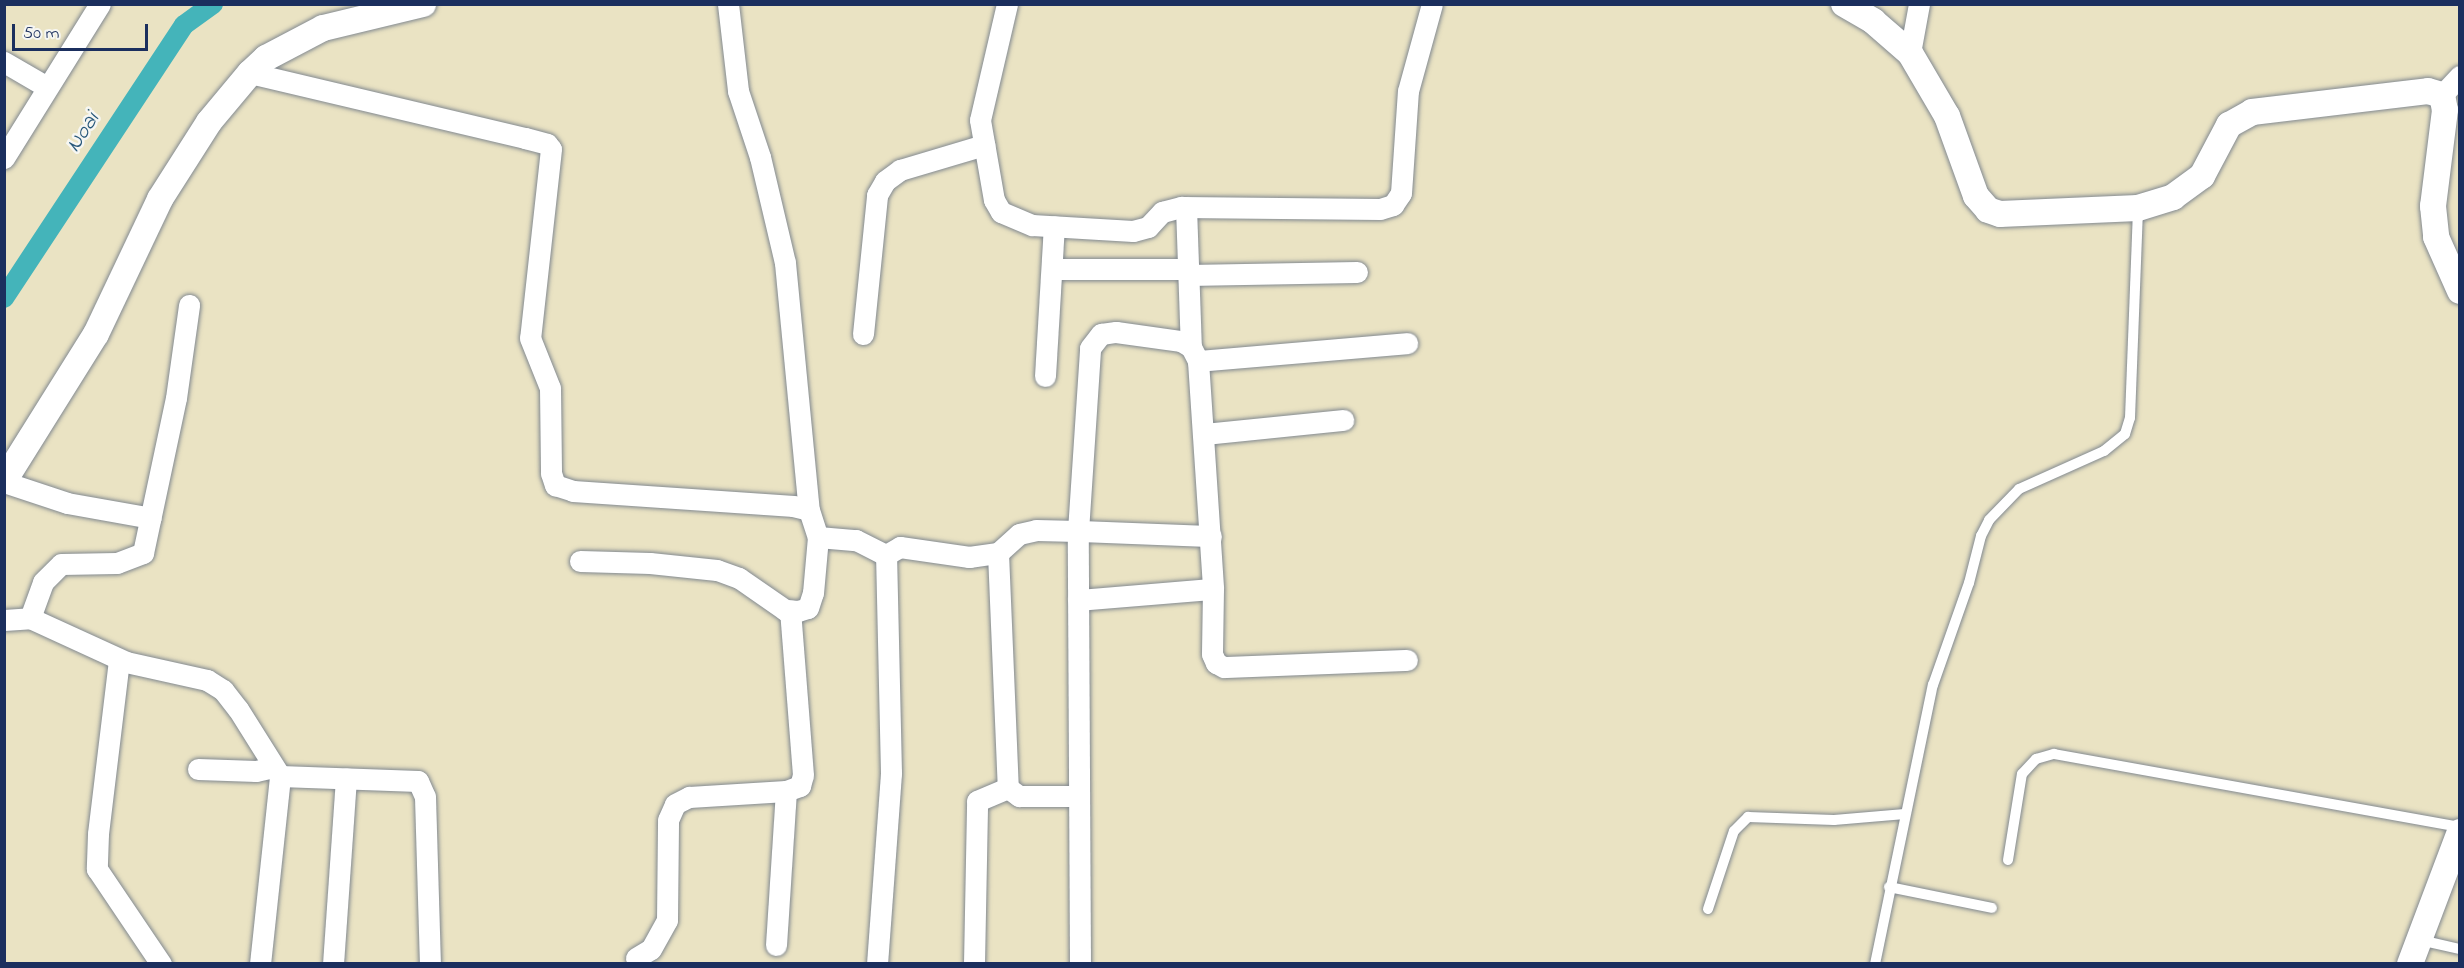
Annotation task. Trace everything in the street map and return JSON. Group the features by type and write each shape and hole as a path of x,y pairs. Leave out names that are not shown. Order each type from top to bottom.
{"street":[{"path":"4,158 100,4"},
{"path":"151,518 78,505 4,482 96,334 160,199 209,122 250,73 266,58 323,28 423,4"},
{"path":"579,561 651,562 717,570 739,578 790,611 808,608 818,537 809,510 785,263 760,157 738,91 728,4"},
{"path":"1007,4 981,120 989,185 1002,212 1032,225 1133,231 1148,227 1162,212 1186,207 1380,209 1393,205 1401,193 1408,91 1432,4"},
{"path":"1844,4 1873,21 1910,52 1947,116 1977,196 1988,210 2011,215 2138,208 2188,189 2207,169 2229,125 2241,116 2346,99 2428,91 2442,95"},
{"path":"1910,52 1919,4"},
{"path":"4,63 47,87"},
{"path":"250,73 525,138 547,144 551,149 530,339 549,388 551,473 555,485 573,491 761,502 809,510"},
{"path":"2442,95 2460,76"},
{"path":"2442,95 2445,110 2433,206 2436,237 2460,291"},
{"path":"863,334 878,195 885,181 900,170 984,145"},
{"path":"1186,207 1194,354 1205,434 1213,589 1212,654 1216,663 1224,667 1407,660"},
{"path":"1045,376 1054,226"},
{"path":"1052,269 1357,272"},
{"path":"30,618 43,582 52,569 61,564 133,560 143,553 176,398 189,305"},
{"path":"1080,963 1078,531 1090,348 1101,334 1116,332 1181,341 1194,354 1407,343"},
{"path":"1205,434 1343,420"},
{"path":"886,555 900,548 969,557 998,553 1019,534 1036,530 1211,536"},
{"path":"818,537 856,540 886,555"},
{"path":"998,553 1008,788"},
{"path":"877,963 891,773 886,555"},
{"path":"1078,600 1213,589"},
{"path":"636,958 651,949 667,920 668,820 675,804 688,797 786,791 800,786 803,775 790,611"},
{"path":"4,620 30,618 119,660 207,680 222,690 277,771 260,963"},
{"path":"119,660 98,834 97,869 161,963"},
{"path":"198,769 277,771 346,778 412,778 422,786 430,963"},
{"path":"333,963 346,778"},
{"path":"1008,788 1019,796 1079,796"},
{"path":"974,963 977,801 1008,788"},
{"path":"776,945 786,791"},
{"path":"2410,963 2460,832"}],"lane":[{"path":"1875,963 1889,887 1934,685 1989,520 2019,489 2104,451 2125,434 2130,418 2138,208"},
{"path":"2008,860 2022,774 2036,759 2054,754 2460,827"},
{"path":"1708,909 1734,831 1748,817 1821,820 1905,814"},
{"path":"1889,887 1992,908"},
{"path":"2420,940 2460,949"}],"waterway":[{"name":"Noai","path":"4,298 184,25 213,4"}]}
